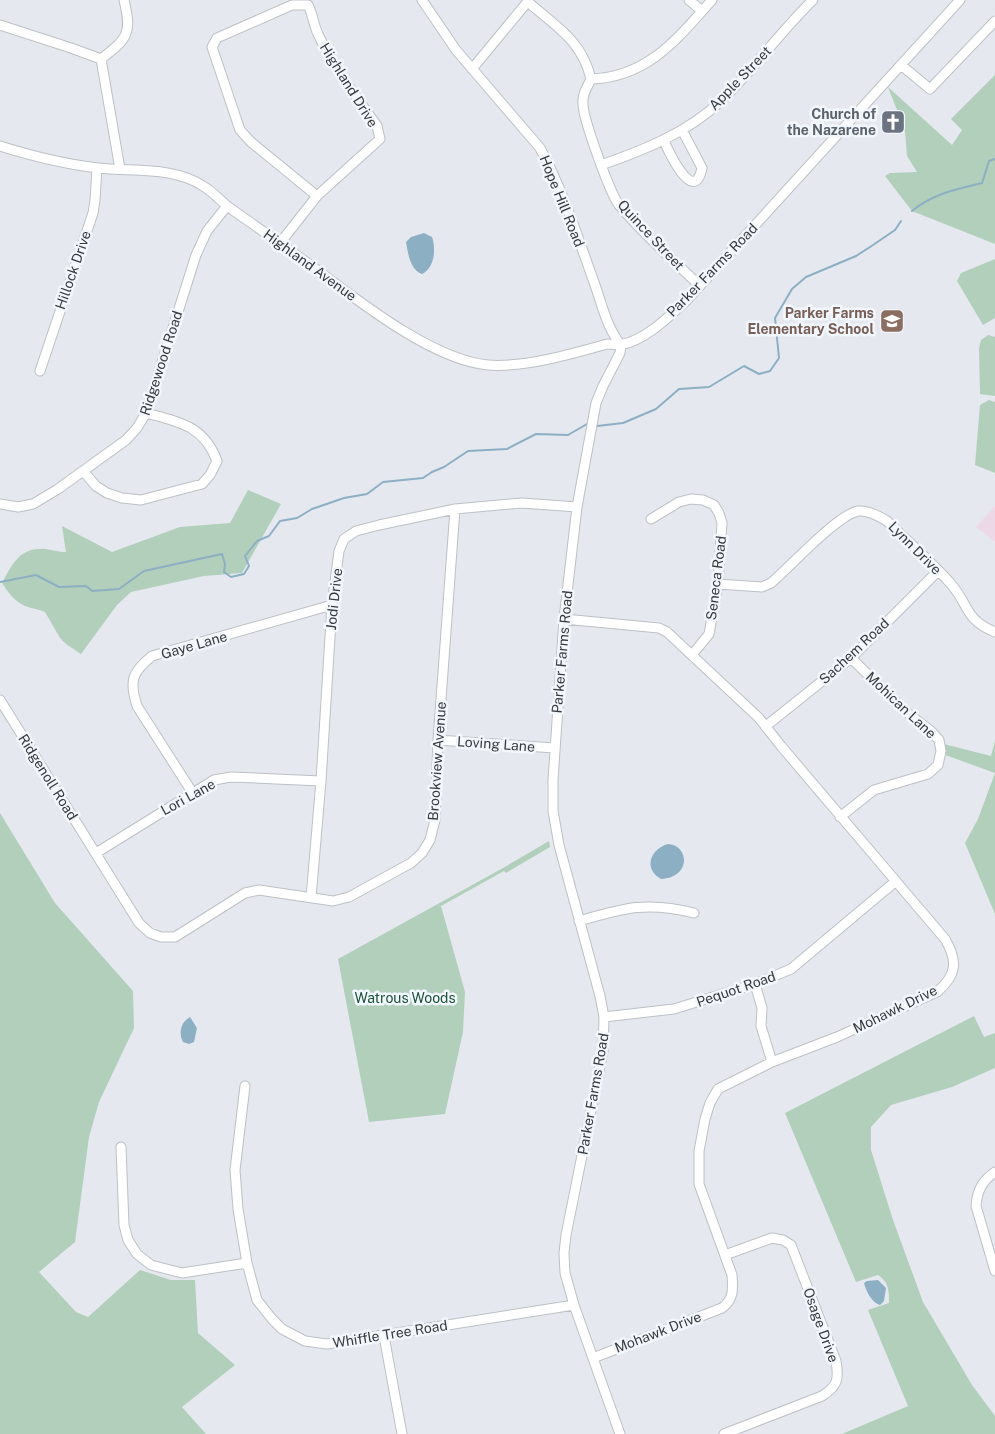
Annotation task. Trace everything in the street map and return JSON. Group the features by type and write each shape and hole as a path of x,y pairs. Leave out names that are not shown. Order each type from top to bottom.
{"street":[{"path":"101,59 128,34 129,20 124,0"},
{"name":"Hope Hill Road","path":"422,0 456,50 534,140 548,162 610,327 621,345"},
{"path":"689,0 702,11"},
{"path":"472,69 529,1 572,39 587,62 591,80 606,79 653,60 673,44 712,0"},
{"name":"Apple Street","path":"601,165 664,141 720,102 813,0"},
{"name":"Parker Farms Road","path":"620,1434 574,1305 565,1273 564,1253 566,1235 603,1051 604,1017 555,826 552,788 564,619 576,507 596,403 620,353 621,345 634,341 660,324 700,286 960,0"},
{"name":"Highland Drive","path":"280,243 317,196 380,138 376,126 316,32 308,4 292,5 217,38 212,47 240,130 251,142 317,196"},
{"path":"901,65 930,89 995,21"},
{"path":"0,25 101,59"},
{"path":"101,59 120,169"},
{"name":"Quince Street","path":"591,80 583,95 582,106 601,165 617,203 700,286"},
{"path":"664,141 681,174 687,179 693,180 697,178 702,168 682,130"},
{"name":"Highland Avenue","path":"0,146 39,158 97,168 170,173 187,178 203,186 227,206 391,323 464,361 492,366 521,364 607,344 621,345"},
{"name":"Hillock Drive","path":"40,371 92,214 97,168"},
{"name":"Ridgewood Road","path":"0,504 18,507 32,504 58,489 126,440 137,428 146,413 196,255 207,231 227,206"},
{"path":"83,471 96,486 106,493 122,498 141,500 202,484 210,475 217,462 212,448 200,435 182,422 146,413"},
{"name":"Seneca Road","path":"651,519 673,505 691,499 703,500 714,505 719,513 722,523 718,584 709,634 692,655"},
{"name":"Jodi Drive","path":"312,898 332,605 339,551 344,539 356,531 455,509 522,502 576,507"},
{"name":"Brookview Avenue","path":"96,853 139,923 150,933 161,937 175,937 245,893 259,890 333,901 349,898 411,863 430,840 435,820 438,740 455,509"},
{"name":"Lynn Drive","path":"718,584 762,587 771,583 840,520 859,511 879,515 887,521 952,585 973,619 995,632"},
{"name":"Sachem Road","path":"766,726 850,658 938,571"},
{"name":"Gaye Lane","path":"192,792 136,706 133,693 133,677 140,666 152,656 332,605"},
{"name":"Mohawk Drive","path":"564,619 659,628 667,632 766,726 840,817 945,939 952,952 954,963 952,975 937,992 837,1037 772,1062 718,1089 710,1103 705,1119 699,1151 699,1184 732,1275 733,1289 729,1302 722,1308 593,1358"},
{"name":"Mohican Lane","path":"840,817 874,790 928,774 938,765 941,751 939,740 931,731 905,710 850,658"},
{"name":"Ridgenoll Road","path":"0,700 96,853"},
{"name":"Loving Lane","path":"438,740 554,748"},
{"name":"Lori Lane","path":"96,853 214,780 232,777 321,781"},
{"name":"Pequot Road","path":"604,1017 674,1009 755,984 791,969 896,882"},
{"path":"579,921 619,909 650,906 674,908 694,913"},
{"path":"755,984 762,1008 760,1026 772,1062"},
{"name":"Whiffle Tree Road","path":"245,1086 235,1170 238,1209 257,1300 282,1329 305,1341 327,1344 574,1305"},
{"path":"121,1147 124,1225 128,1240 137,1254 151,1265 182,1273 248,1263"},
{"path":"995,1172 984,1181 976,1206 995,1271"},
{"name":"Osage Drive","path":"724,1434 822,1396 830,1391 839,1375 836,1361 791,1244 772,1238 725,1255"},
{"path":"384,1336 402,1434"}],"shaded area":[{"path":"995,506 995,542 976,527"}],"green space":[{"path":"995,75 995,244 912,211 885,176 890,173 917,172 907,156 905,131 897,124 904,116 897,110 888,87 952,145 962,130 951,119"},
{"path":"995,259 995,318 983,325 957,281 961,273"},
{"path":"988,335 995,337 995,396 980,394 979,348 981,340"},
{"path":"989,400 995,402 995,473 975,465 980,405"},
{"path":"248,490 281,504 242,573 204,576 131,592 117,605 81,654 60,638 45,612 18,602 2,583 18,558 30,551 46,549 66,552 62,526 112,552 180,527 230,523"},
{"path":"995,741 995,773 937,752 936,742 991,756"},
{"path":"995,773 995,914 965,843 978,819"},
{"path":"0,813 55,903 133,991 134,1028 99,1102 89,1137 75,1242 39,1272 76,1312 88,1317 140,1270 171,1280 195,1280 198,1333 235,1365 182,1407 206,1434 0,1434"},
{"name":"Watrous Woods","path":"549,841 550,847 506,873 504,871 441,906 465,992 463,1032 445,1114 369,1122 338,959"},
{"path":"974,1016 984,1037 995,1033 995,1068 952,1087 891,1105 871,1127 871,1150 893,1220 923,1302 972,1385 995,1416 995,1434 842,1434 908,1406 868,1310 889,1303 888,1291 886,1284 878,1275 856,1282 785,1113"}],"water":[{"path":"424,233 432,237 434,252 430,267 422,274 412,265 406,242 411,237"},
{"path":"668,844 680,850 684,861 678,873 661,879 652,870 651,860 657,850"},
{"path":"190,1017 197,1028 194,1042 189,1044 181,1039 181,1031 184,1022"},
{"path":"878,1280 886,1288 884,1301 880,1305 874,1302 864,1283"}],"waterway":[{"path":"912,211 936,196 982,183 989,161 995,159"},
{"path":"597,426 623,423 656,409 679,389 709,387 744,366 759,374 770,371 779,358 775,318 792,289 806,277 856,256 895,230 901,221"},
{"path":"0,582 36,575 59,587 86,586 92,591 119,589 144,571 222,554 225,564 224,572 231,577 244,574 249,566 245,556 257,541 269,536 280,521 297,518 312,509 344,498 367,494 383,482 423,478 468,451 507,449 536,434 568,435 587,424"}],"place":[{"name":"Church of the Nazarene","path":"893,122"},
{"name":"Parker Farms Elementary School","path":"892,321"}]}
